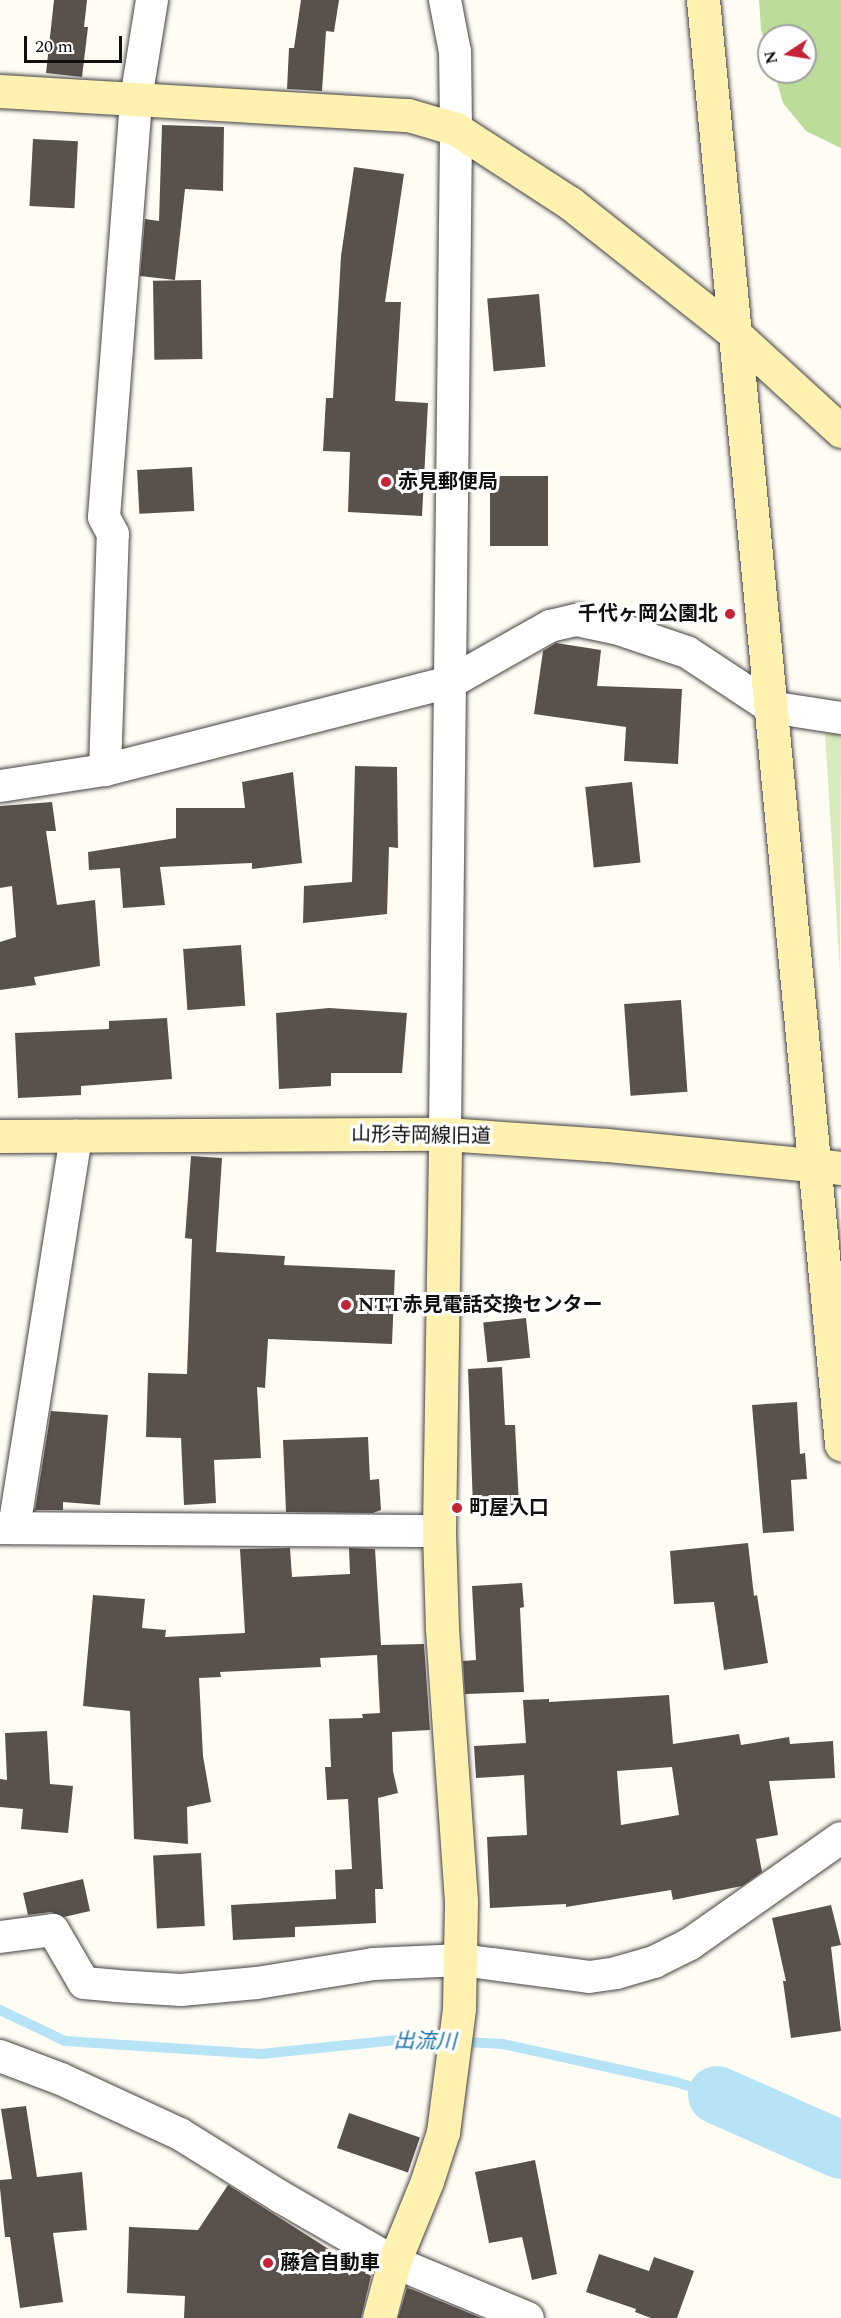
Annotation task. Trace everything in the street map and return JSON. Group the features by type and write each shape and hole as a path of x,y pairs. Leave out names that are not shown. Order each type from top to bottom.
{"street":[{"path":"105,770 113,534 104,517 136,99 152,0"},
{"path":"378,2318 394,2262 427,2181 443,2132 459,2008 462,1960 441,1629 439,1531 456,129 455,52 445,0"},
{"path":"703,0 770,707 828,1166 841,1444"},
{"path":"0,92 408,115 456,129 570,202 734,333 841,431"},
{"path":"0,786 105,770 451,682 550,626 577,620 616,628 687,652 770,707 841,718"},
{"name":"山形寺岡線旧道","path":"0,1136 445,1134 828,1166"},
{"path":"76,1136 7,1528 439,1531"},
{"path":"0,1937 53,1930 84,1983 181,1990 257,1983 373,1964 462,1960 590,1977 616,1973 654,1962 690,1944 841,1838"},
{"path":"0,2056 61,2079 180,2134 281,2197 394,2262 528,2318"}],"green space":[{"path":"759,0 841,0 841,148 806,131 783,103 777,84 817,84 817,24 761,24"},
{"path":"825,733 841,734 840,973"}],"building":[{"path":"54,0 87,0 84,27 88,27 82,77 46,73"},
{"path":"301,0 339,0 334,32 326,31 322,91 287,89 289,48 294,48"},
{"path":"162,125 224,127 223,191 185,189 175,280 140,276 145,219 159,221"},
{"path":"33,139 78,141 74,208 29,206"},
{"path":"354,167 404,174 385,302 401,302 395,401 428,403 422,516 348,512 350,452 323,451 326,398 333,398 341,256"},
{"path":"201,280 202,359 154,360 153,281"},
{"path":"539,294 545,367 494,371 487,299"},
{"path":"192,467 194,511 139,514 137,470"},
{"path":"490,476 548,476 548,546 490,546"},
{"path":"556,643 601,650 597,686 682,689 678,764 624,761 626,727 534,714 543,651"},
{"path":"355,766 397,767 398,848 389,847 387,914 303,923 304,886 352,882"},
{"path":"293,772 302,863 252,869 252,863 160,867 165,905 123,908 120,868 89,870 88,852 176,838 176,808 245,808 242,782"},
{"path":"632,782 640,863 594,867 585,787"},
{"path":"52,802 56,831 46,831 57,905 95,900 100,966 34,977 36,985 0,990 0,942 16,937 12,886 0,888 0,806"},
{"path":"241,945 245,1006 187,1010 183,949"},
{"path":"681,1000 687,1092 631,1096 624,1004"},
{"path":"329,1008 407,1013 402,1073 331,1073 331,1086 279,1089 276,1013"},
{"path":"167,1018 172,1079 81,1086 81,1095 18,1098 15,1033 109,1029 109,1021"},
{"path":"191,1156 222,1158 216,1252 285,1256 284,1265 395,1270 392,1344 268,1339 265,1388 257,1387 261,1458 214,1460 216,1503 184,1505 181,1438 146,1437 148,1373 187,1374 192,1239 185,1238"},
{"path":"526,1318 530,1358 487,1362 483,1322"},
{"path":"502,1367 505,1425 515,1425 519,1505 473,1507 468,1369"},
{"path":"797,1402 800,1454 805,1453 807,1479 791,1480 794,1531 763,1533 752,1405"},
{"path":"51,1411 108,1415 100,1505 63,1502 63,1510 35,1510"},
{"path":"368,1437 370,1480 379,1479 381,1510 373,1513 286,1512 283,1440"},
{"path":"748,1543 754,1596 757,1595 768,1663 724,1670 714,1602 674,1604 670,1551"},
{"path":"290,1548 292,1577 350,1574 349,1548 375,1549 381,1645 424,1644 430,1730 392,1732 393,1771 398,1793 378,1798 383,1889 375,1889 376,1923 295,1927 295,1937 233,1940 231,1905 336,1899 335,1870 352,1869 348,1799 327,1800 325,1767 331,1767 329,1719 363,1718 362,1714 380,1713 377,1655 320,1658 321,1667 220,1672 221,1677 199,1678 203,1756 211,1802 187,1807 188,1844 134,1839 130,1711 83,1706 93,1595 145,1599 142,1628 166,1630 165,1637 245,1633 240,1549"},
{"path":"522,1583 524,1607 520,1608 524,1692 465,1694 463,1661 476,1660 472,1586"},
{"path":"669,1695 673,1744 739,1734 741,1745 789,1737 790,1744 833,1741 835,1778 769,1781 778,1835 756,1839 762,1872 742,1886 673,1900 671,1890 566,1907 566,1904 490,1908 487,1837 527,1835 524,1775 476,1778 474,1746 526,1743 523,1700 549,1699 549,1702","holes":["672,1767 679,1815 621,1825 617,1771"]},
{"path":"47,1731 50,1784 73,1786 68,1833 21,1829 23,1809 0,1807 0,1779 7,1780 5,1733"},
{"path":"201,1853 205,1926 157,1928 153,1856"},
{"path":"83,1879 90,1911 64,1917 51,1912 28,1915 23,1893"},
{"path":"831,1905 841,1945 831,1947 841,2031 791,2038 783,1981 786,1981 772,1918"},
{"path":"26,2106 37,2177 82,2172 87,2230 53,2233 63,2302 20,2308 10,2237 5,2237 0,2188 0,2180 12,2179 1,2109"},
{"path":"349,2113 420,2137 408,2172 337,2148"},
{"path":"535,2160 557,2274 532,2280 522,2237 489,2243 475,2172"},
{"name":"藤倉自動車","path":"228,2185 371,2276 361,2318 184,2318 185,2296 127,2293 129,2227 198,2230"},
{"path":"599,2254 649,2271 654,2257 694,2271 677,2318 651,2318 635,2312 636,2309 586,2292"},
{"path":"407,2288 411,2289 481,2318 398,2318"}],"waterway":[{"name":"出流川","path":"0,2010 65,2041 261,2054 406,2039 503,2044 676,2082 717,2095"},
{"name":"出流川","path":"717,2095 841,2150"}],"place":[{"name":"赤見郵便局","path":"386,482"},
{"name":"千代ヶ岡公園北","path":"730,614"},
{"name":"NTT赤見電話交換センター","path":"346,1305"},
{"name":"町屋入口","path":"457,1508"},
{"name":"藤倉自動車","path":"268,2263"}]}
